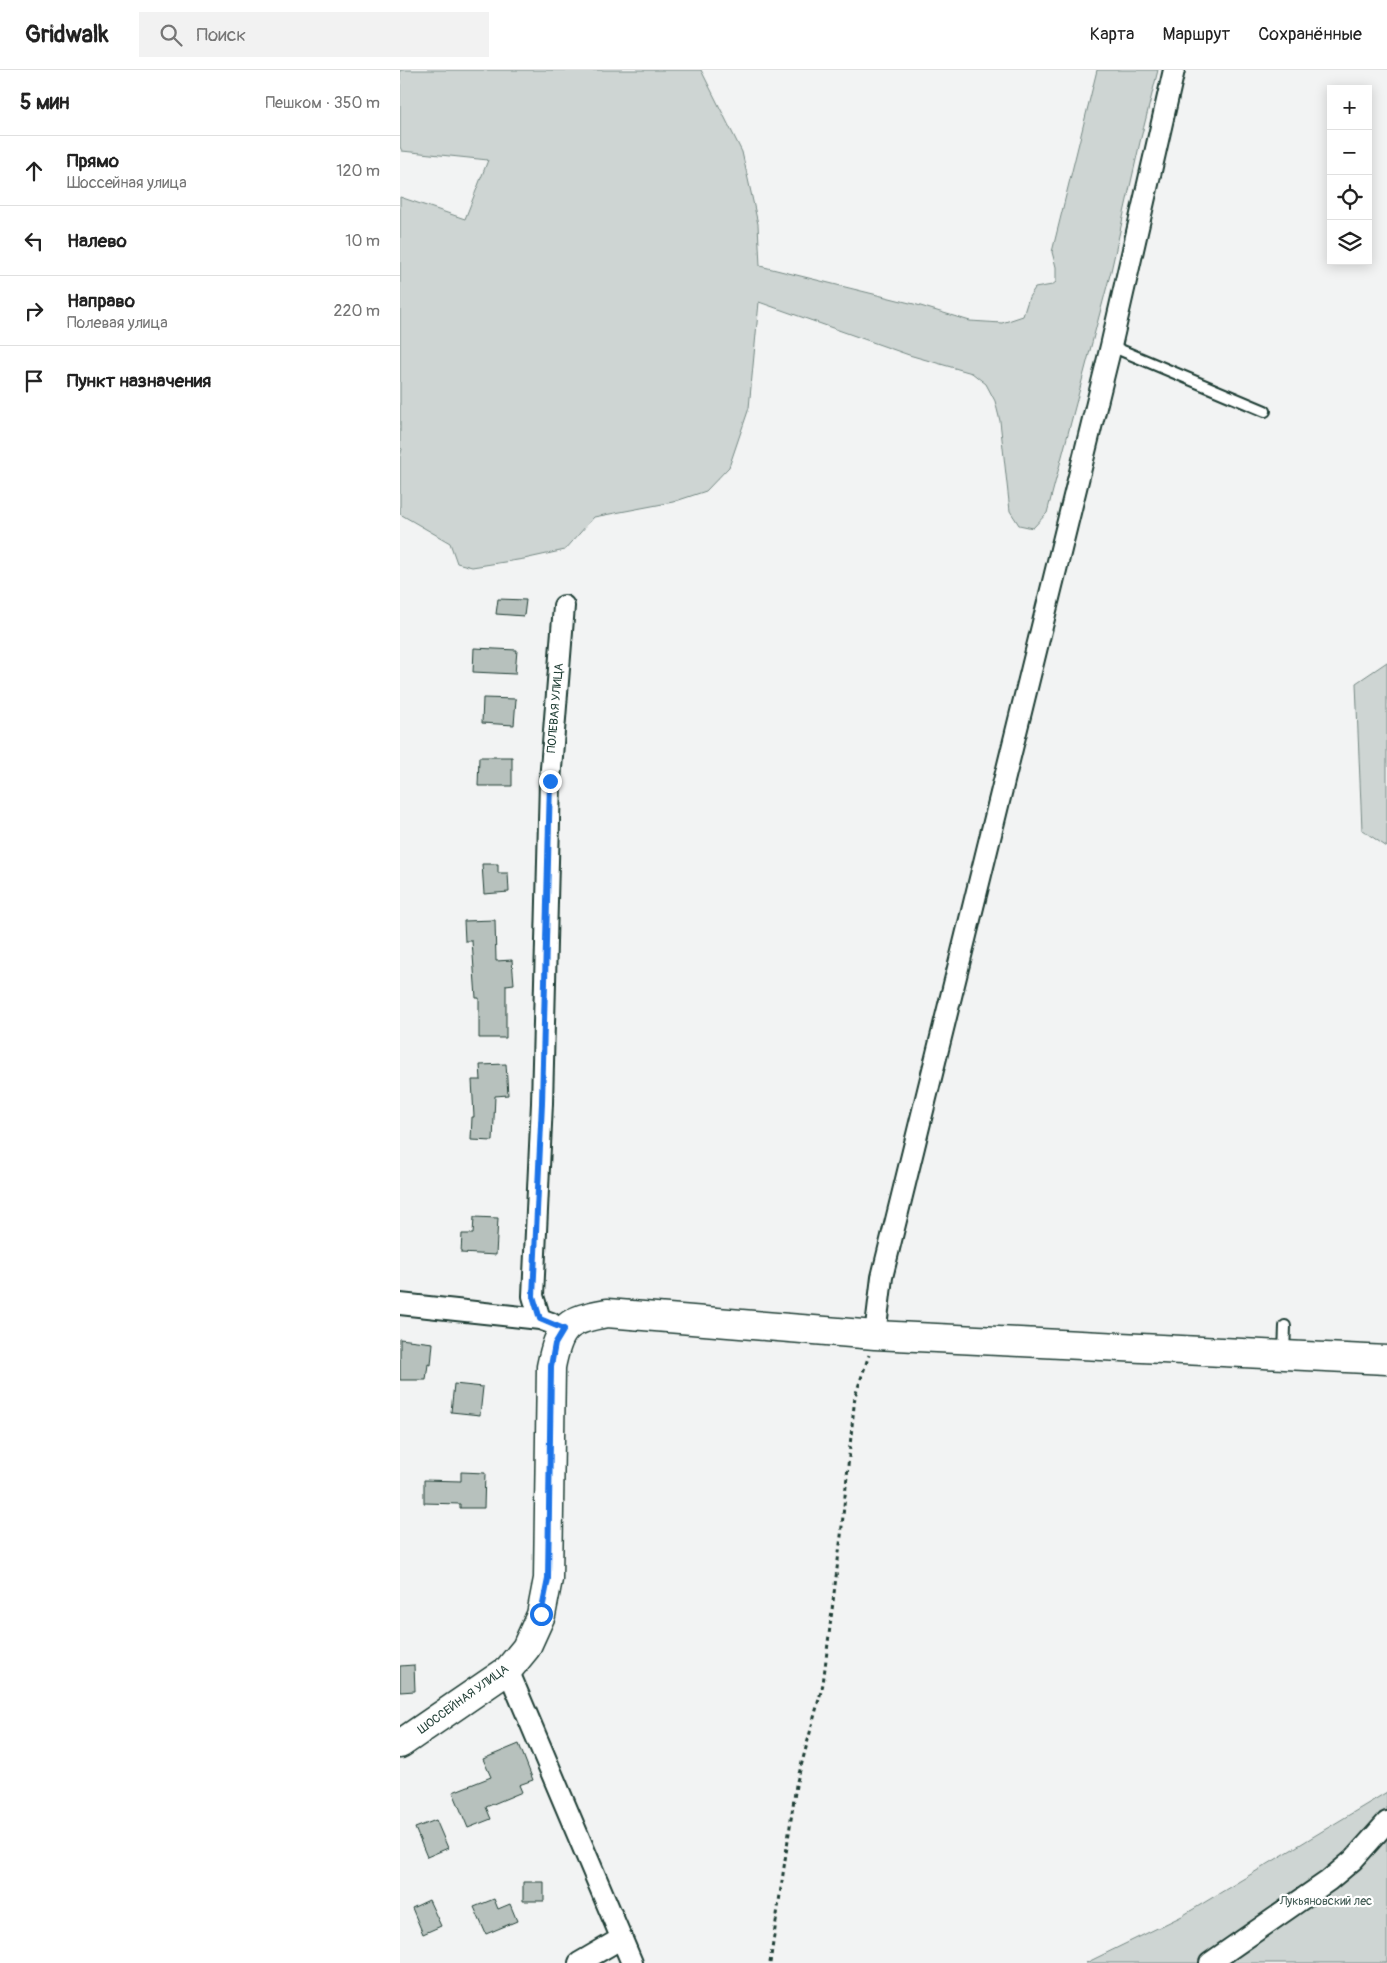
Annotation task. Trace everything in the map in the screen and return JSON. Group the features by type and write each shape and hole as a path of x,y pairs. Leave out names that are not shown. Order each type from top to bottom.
{"main road":[{"path":"552,1324 607,1313 875,1335 1387,1360"},
{"name":"ШОССЕЙНАЯ УЛИЦА","path":"400,1744 508,1670 526,1648 541,1614 548,1579 551,1366 555,1344 552,1324"}],"street":[{"path":"875,1335 882,1277 1111,346 1174,70"},
{"name":"ПОЛЕВАЯ УЛИЦА","path":"552,1324 533,1296 542,1103 550,781 564,606"},
{"path":"400,1304 552,1324"},
{"path":"508,1670 632,1963"},
{"path":"1210,1963 1328,1881 1353,1860 1387,1822"},
{"path":"579,1963 622,1938"}],"lane":[{"path":"1111,346 1265,411"},
{"path":"1284,1354 1285,1326"}],"path":[{"path":"770,1963 796,1785 823,1684 842,1536 855,1396 875,1335"}],"green space":[{"path":"400,70 701,70 742,152 758,224 760,266 914,304 970,321 1002,323 1023,316 1029,297 1035,288 1052,285 1056,282 1056,267 1052,252 1097,70 1158,70 1111,271 1047,513 1033,528 1019,525 1010,511 1000,421 995,401 986,384 972,373 909,355 759,302 749,408 729,467 706,491 673,502 594,517 565,550 472,567 457,563 450,543 400,514 400,456 402,449 400,447 400,197 465,219 488,160 402,151 400,147"},
{"path":"1387,662 1387,847 1362,830 1356,683"},
{"name":"Лукьяновский лес","path":"1387,1792 1387,1963 1086,1963 1182,1916"}],"building":[{"path":"498,599 526,600 524,616 496,614"},
{"path":"474,648 517,650 515,674 473,672"},
{"path":"483,698 516,699 514,725 482,723"},
{"path":"479,757 512,757 512,786 478,786"},
{"path":"482,864 498,864 498,873 508,873 509,892 484,894"},
{"path":"495,920 496,961 512,960 514,984 506,985 506,1038 479,1038 479,998 476,998 472,941 465,941 464,921"},
{"path":"506,1064 508,1095 495,1096 493,1141 471,1140 472,1117 474,1117 472,1080 481,1080 480,1065"},
{"path":"474,1217 498,1218 496,1255 461,1253 462,1234 473,1234"},
{"path":"400,1339 433,1343 431,1365 428,1364 426,1380 400,1380"},
{"path":"454,1384 483,1387 480,1415 451,1412"},
{"path":"461,1472 485,1473 484,1508 460,1508 460,1504 424,1503 424,1480 461,1481"},
{"path":"414,1665 415,1691 400,1692 400,1666"},
{"path":"519,1744 533,1780 519,1785 522,1792 486,1807 491,1819 468,1828 453,1792 491,1777 483,1759"},
{"path":"436,1820 448,1848 427,1857 415,1828"},
{"path":"523,1882 544,1882 544,1901 523,1901"},
{"path":"494,1899 498,1909 510,1904 517,1921 486,1934 474,1907"},
{"path":"429,1900 441,1926 423,1934 412,1908"}],"route":[{"path":"541,1614 548,1579 551,1366 555,1344 564,1329 540,1319 533,1296 542,1103 550,781"}]}
